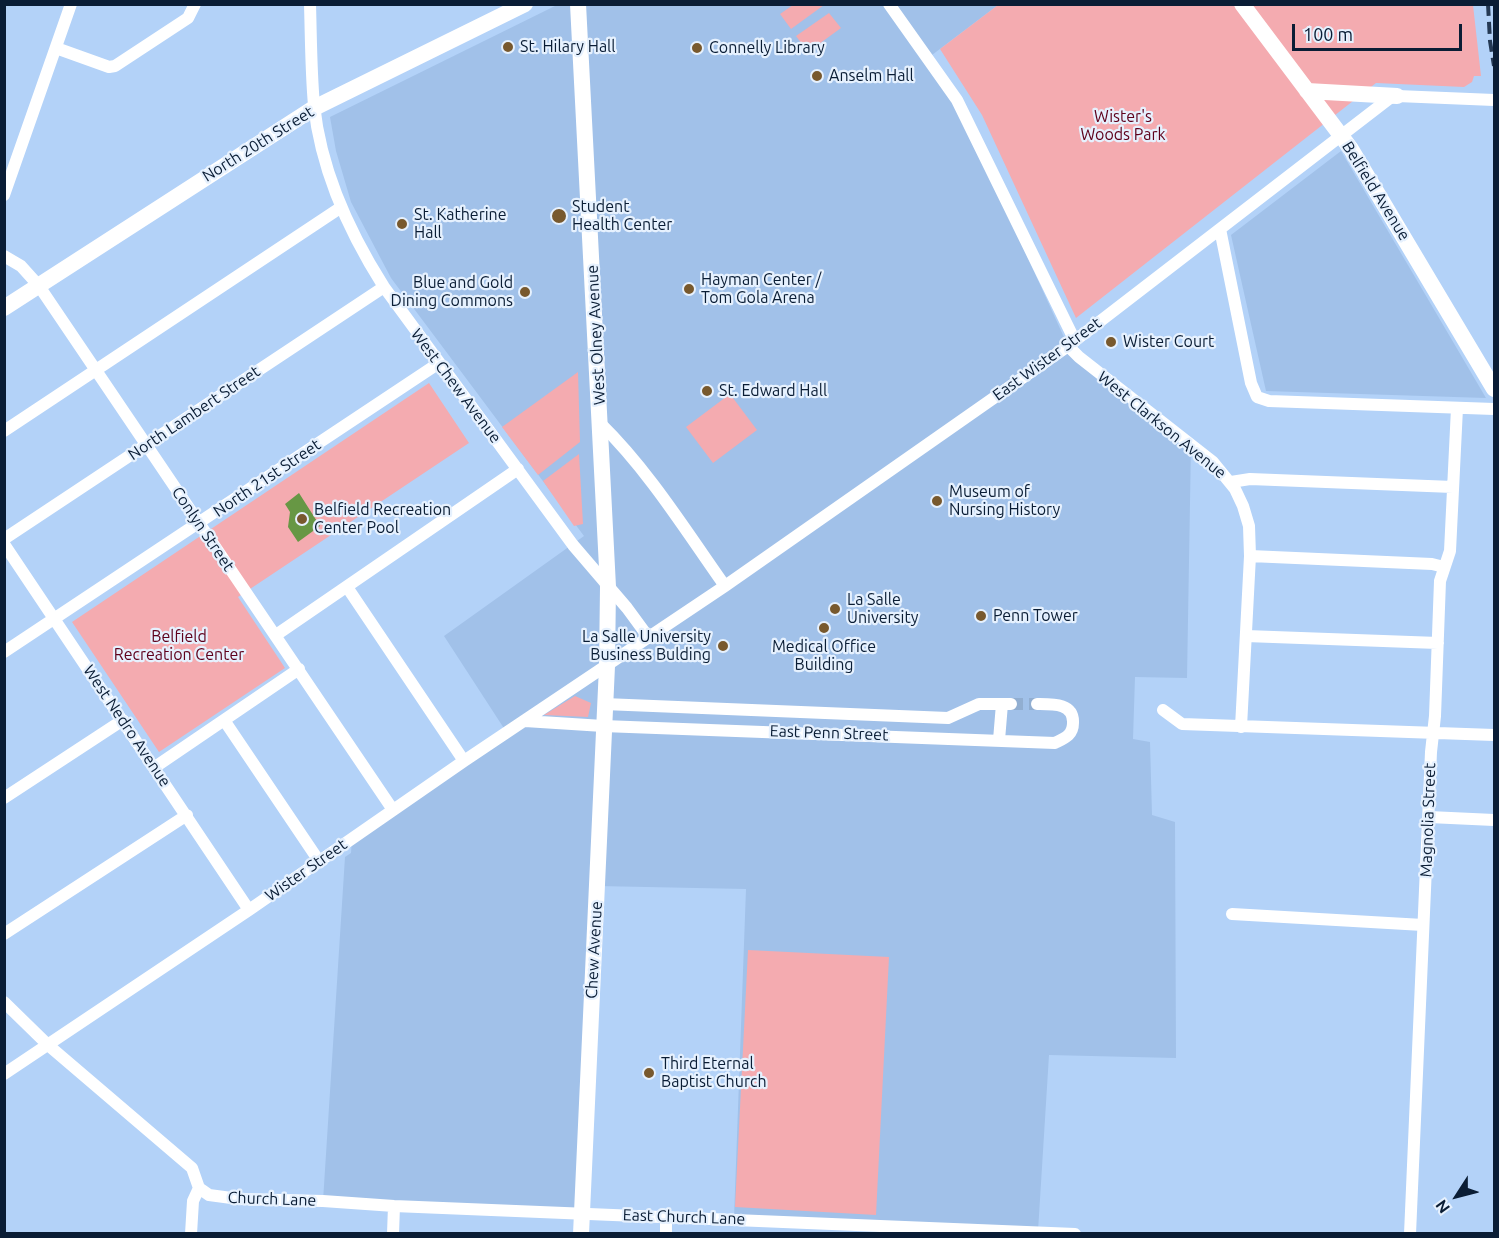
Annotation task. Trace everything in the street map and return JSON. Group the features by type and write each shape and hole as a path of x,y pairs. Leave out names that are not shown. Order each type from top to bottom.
{"street":[{"path":"4,195 71,4"},
{"path":"56,48 109,67 115,66 192,15 195,4"},
{"name":"West Chew Avenue","path":"310,4 314,108 325,161 340,208 361,252 384,288 578,552 627,608 649,638"},
{"name":"North 20th Street","path":"4,308 314,108 525,4"},
{"name":"West Olney Avenue","path":"578,4 608,587 607,666"},
{"name":"West Clarkson Avenue","path":"889,4 957,100 1079,357 1213,462 1231,483 1246,513 1250,556 1241,727"},
{"name":"Belfield Avenue","path":"1242,4 1342,135 1494,389"},
{"path":"1307,91 1494,100"},
{"name":"East Wister Street","path":"607,666 1072,343 1384,102 1397,96"},
{"path":"4,431 340,208"},
{"path":"1220,229 1251,383 1257,397 1269,401 1494,409"},
{"name":"Conlyn Street","path":"4,256 21,266 39,286 393,810"},
{"name":"North Lambert Street","path":"4,539 384,288"},
{"name":"North 21st Street","path":"4,652 439,363"},
{"name":"Magnolia Street","path":"1410,1233 1440,581 1450,551 1457,408"},
{"path":"600,423 619,442 655,487 725,586"},
{"path":"276,635 518,469"},
{"path":"1231,483 1250,479 1453,487"},
{"name":"West Nedro Avenue","path":"4,544 187,814 249,910"},
{"path":"1250,556 1432,564 1444,567"},
{"path":"347,587 464,761"},
{"path":"1246,636 1438,643"},
{"name":"Wister Street","path":"4,1074 607,666"},
{"name":"Chew Avenue","path":"581,1233 607,666"},
{"path":"155,767 299,669"},
{"name":"East Penn Street","path":"604,704 948,718 979,704 1006,704 999,740"},
{"name":"East Penn Street","path":"525,721 1055,743 1069,735 1073,729 1073,715 1068,708 1054,704 1037,704"},
{"path":"1163,710 1182,724 1494,735"},
{"path":"4,798 123,720"},
{"path":"224,720 319,861"},
{"path":"4,934 187,814"},
{"path":"1429,817 1494,820"},
{"path":"1232,914 1423,925"},
{"path":"4,1002 48,1045 192,1168 199,1188 193,1201 191,1233"},
{"name":"Church Lane","path":"199,1188 209,1195 226,1198 582,1212"},
{"path":"393,1233 394,1206"},
{"name":"East Church Lane","path":"582,1212 666,1218 734,1218 1075,1233"},
{"path":"666,1218 666,1233"}],"shaded area":[{"name":"La Salle University","path":"557,5 998,5 928,58 954,96 1068,346 1191,444 1187,678 1135,677 1133,739 1150,742 1152,815 1175,822 1176,1058 1049,1055 1038,1231 734,1218 746,889 597,886 582,1212 323,1201 345,857 351,853 352,838 507,733 444,636 584,536 391,278 351,202 336,151 330,117"},
{"path":"1341,151 1486,398 1266,391 1231,235"},
{"name":"Belfield Recreation Center Pool","path":"299,493 320,526 298,542 288,527 290,512 285,504"}],"green space":[{"path":"793,5 824,5 791,29 780,14"},
{"name":"Wister's Woods Park","path":"998,5 1473,5 1481,76 1474,76 1472,82 1464,87 1376,83 1076,318 982,115 940,49"},
{"path":"829,13 841,28 808,52 796,36"},
{"path":"578,372 580,442 538,475 502,427"},
{"name":"Belfield Recreation Center","path":"429,383 469,443 238,597 285,668 159,752 72,622"},
{"path":"730,394 757,430 713,463 686,427"},
{"path":"579,454 583,524 574,526 543,481"},
{"path":"575,696 591,703 588,717 544,715"},
{"path":"748,950 889,957 876,1215 735,1207"}],"tunnel":[{"path":"1011,704 1037,704"}],"railway":[{"path":"1488,4 1494,66"}],"place":[{"name":"St. Hilary Hall","path":"508,47"},
{"name":"Connelly Library","path":"697,48"},
{"name":"Anselm Hall","path":"817,76"},
{"name":"Student Health Center","path":"559,216"},
{"name":"St. Katherine Hall","path":"402,224"},
{"name":"Hayman Center / Tom Gola Arena","path":"689,289"},
{"name":"Blue and Gold Dining Commons","path":"525,292"},
{"name":"Wister Court","path":"1111,342"},
{"name":"St. Edward Hall","path":"707,391"},
{"name":"Museum of Nursing History","path":"937,501"},
{"name":"Belfield Recreation Center Pool","path":"302,519"},
{"name":"La Salle University","path":"835,609"},
{"name":"Penn Tower","path":"981,616"},
{"name":"Medical Office Building","path":"824,628"},
{"name":"La Salle University Business Bulding","path":"723,646"},
{"name":"Third Eternal Baptist Church","path":"649,1073"}]}
